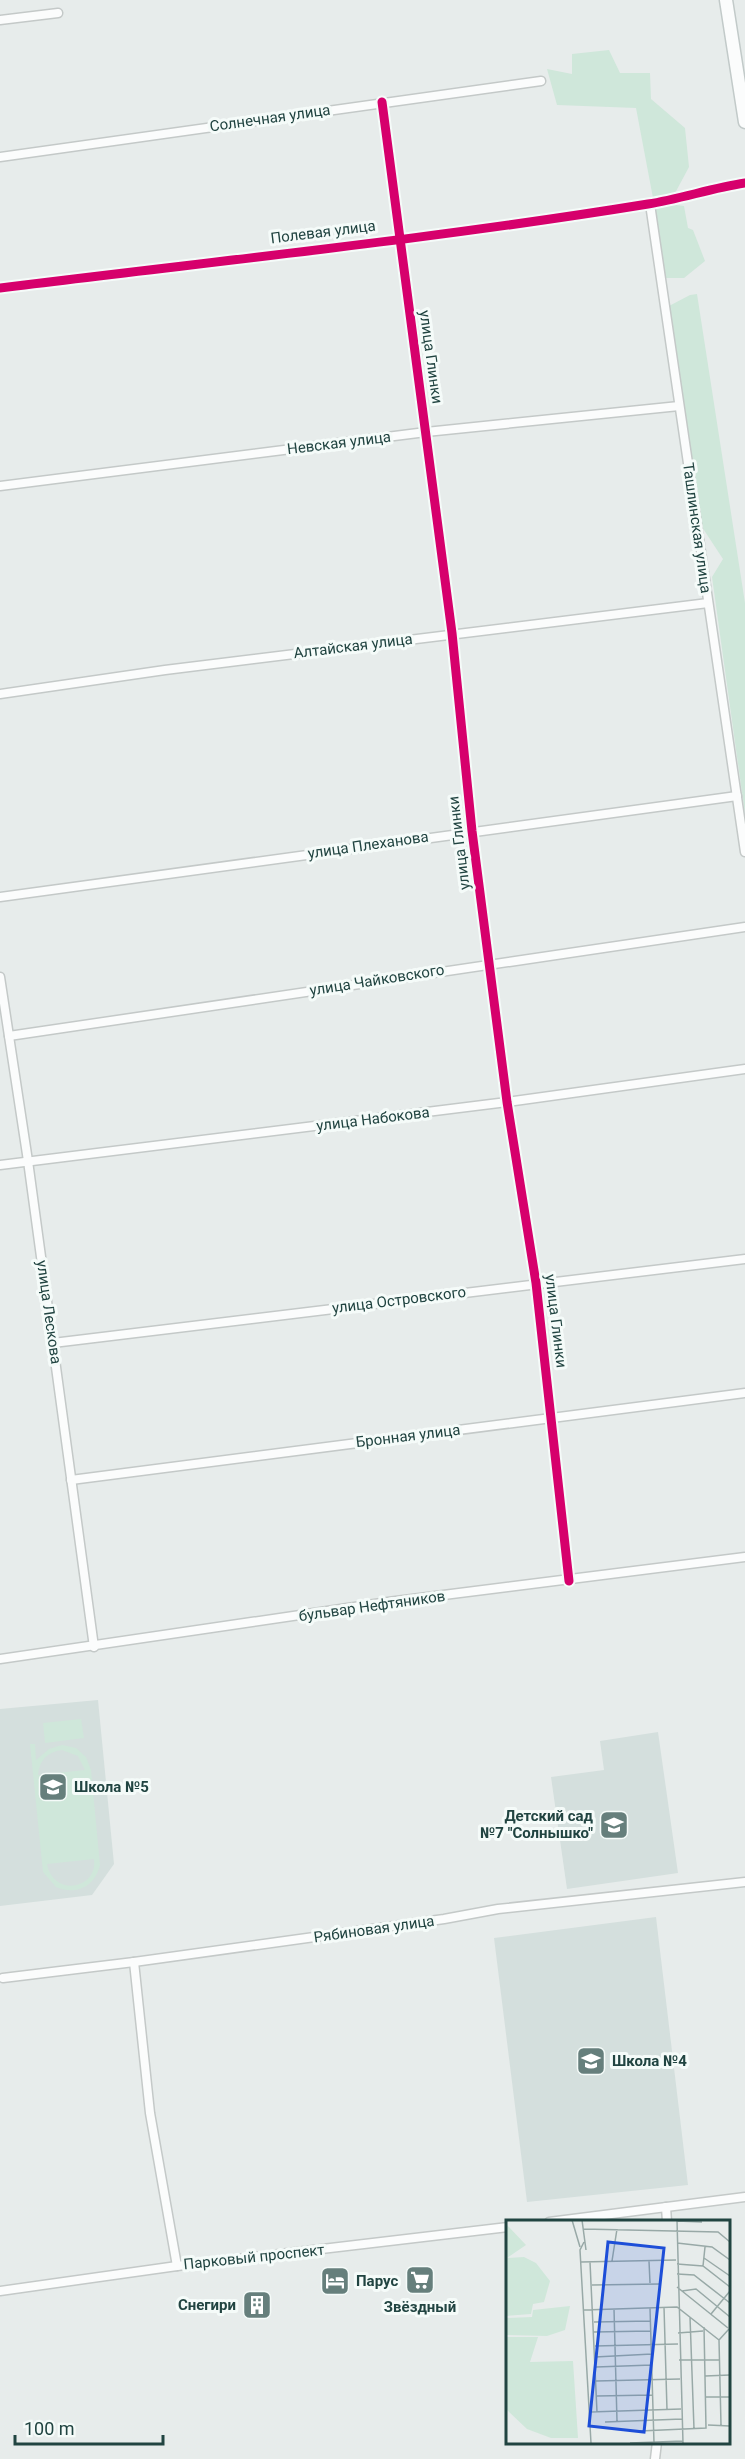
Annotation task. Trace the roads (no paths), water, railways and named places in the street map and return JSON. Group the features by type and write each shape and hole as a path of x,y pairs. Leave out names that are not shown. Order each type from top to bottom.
{"main road":[{"path":"726,0 745,122"}],"street":[{"path":"0,20 58,13"},
{"name":"Солнечная улица","path":"0,157 541,81"},
{"name":"улица Глинки","path":"382,102 452,633 472,831 507,1102 536,1283 569,1581"},
{"name":"Полевая улица","path":"0,288 650,204 704,190 745,183"},
{"name":"Ташлинская улица","path":"650,204 745,852"},
{"name":"Невская улица","path":"0,486 426,432 679,406"},
{"name":"Алтайская улица","path":"0,694 452,633 708,603"},
{"name":"улица Плеханова","path":"0,897 737,796"},
{"name":"улица Чайковского","path":"9,1036 745,927"},
{"name":"улица Лескова","path":"0,977 28,1161 94,1647"},
{"name":"улица Набокова","path":"0,1165 507,1102 745,1069"},
{"name":"улица Островского","path":"53,1344 745,1259"},
{"name":"Бронная улица","path":"71,1480 745,1393"},
{"name":"бульвар Нефтяников","path":"0,1659 388,1602 569,1581 745,1557"},
{"name":"Рябиновая улица","path":"3,1978 444,1919 498,1909 745,1882"},
{"path":"134,1962 150,2113 177,2266"},
{"path":"565,2220 745,2197"},
{"path":"666,2207 667,2220"},
{"name":"Парковый проспект","path":"0,2291 177,2266 506,2227"},
{"path":"655,2459 657,2444"}],"place":[{"name":"Школа №5","path":"53,1787"},
{"name":"Детский сад №7 \"Солнышко\"","path":"614,1825"},
{"name":"Школа №4","path":"591,2061"},
{"name":"Звёздный","path":"420,2280"},
{"name":"Парус","path":"335,2281"},
{"name":"Снегири","path":"257,2305"}]}
